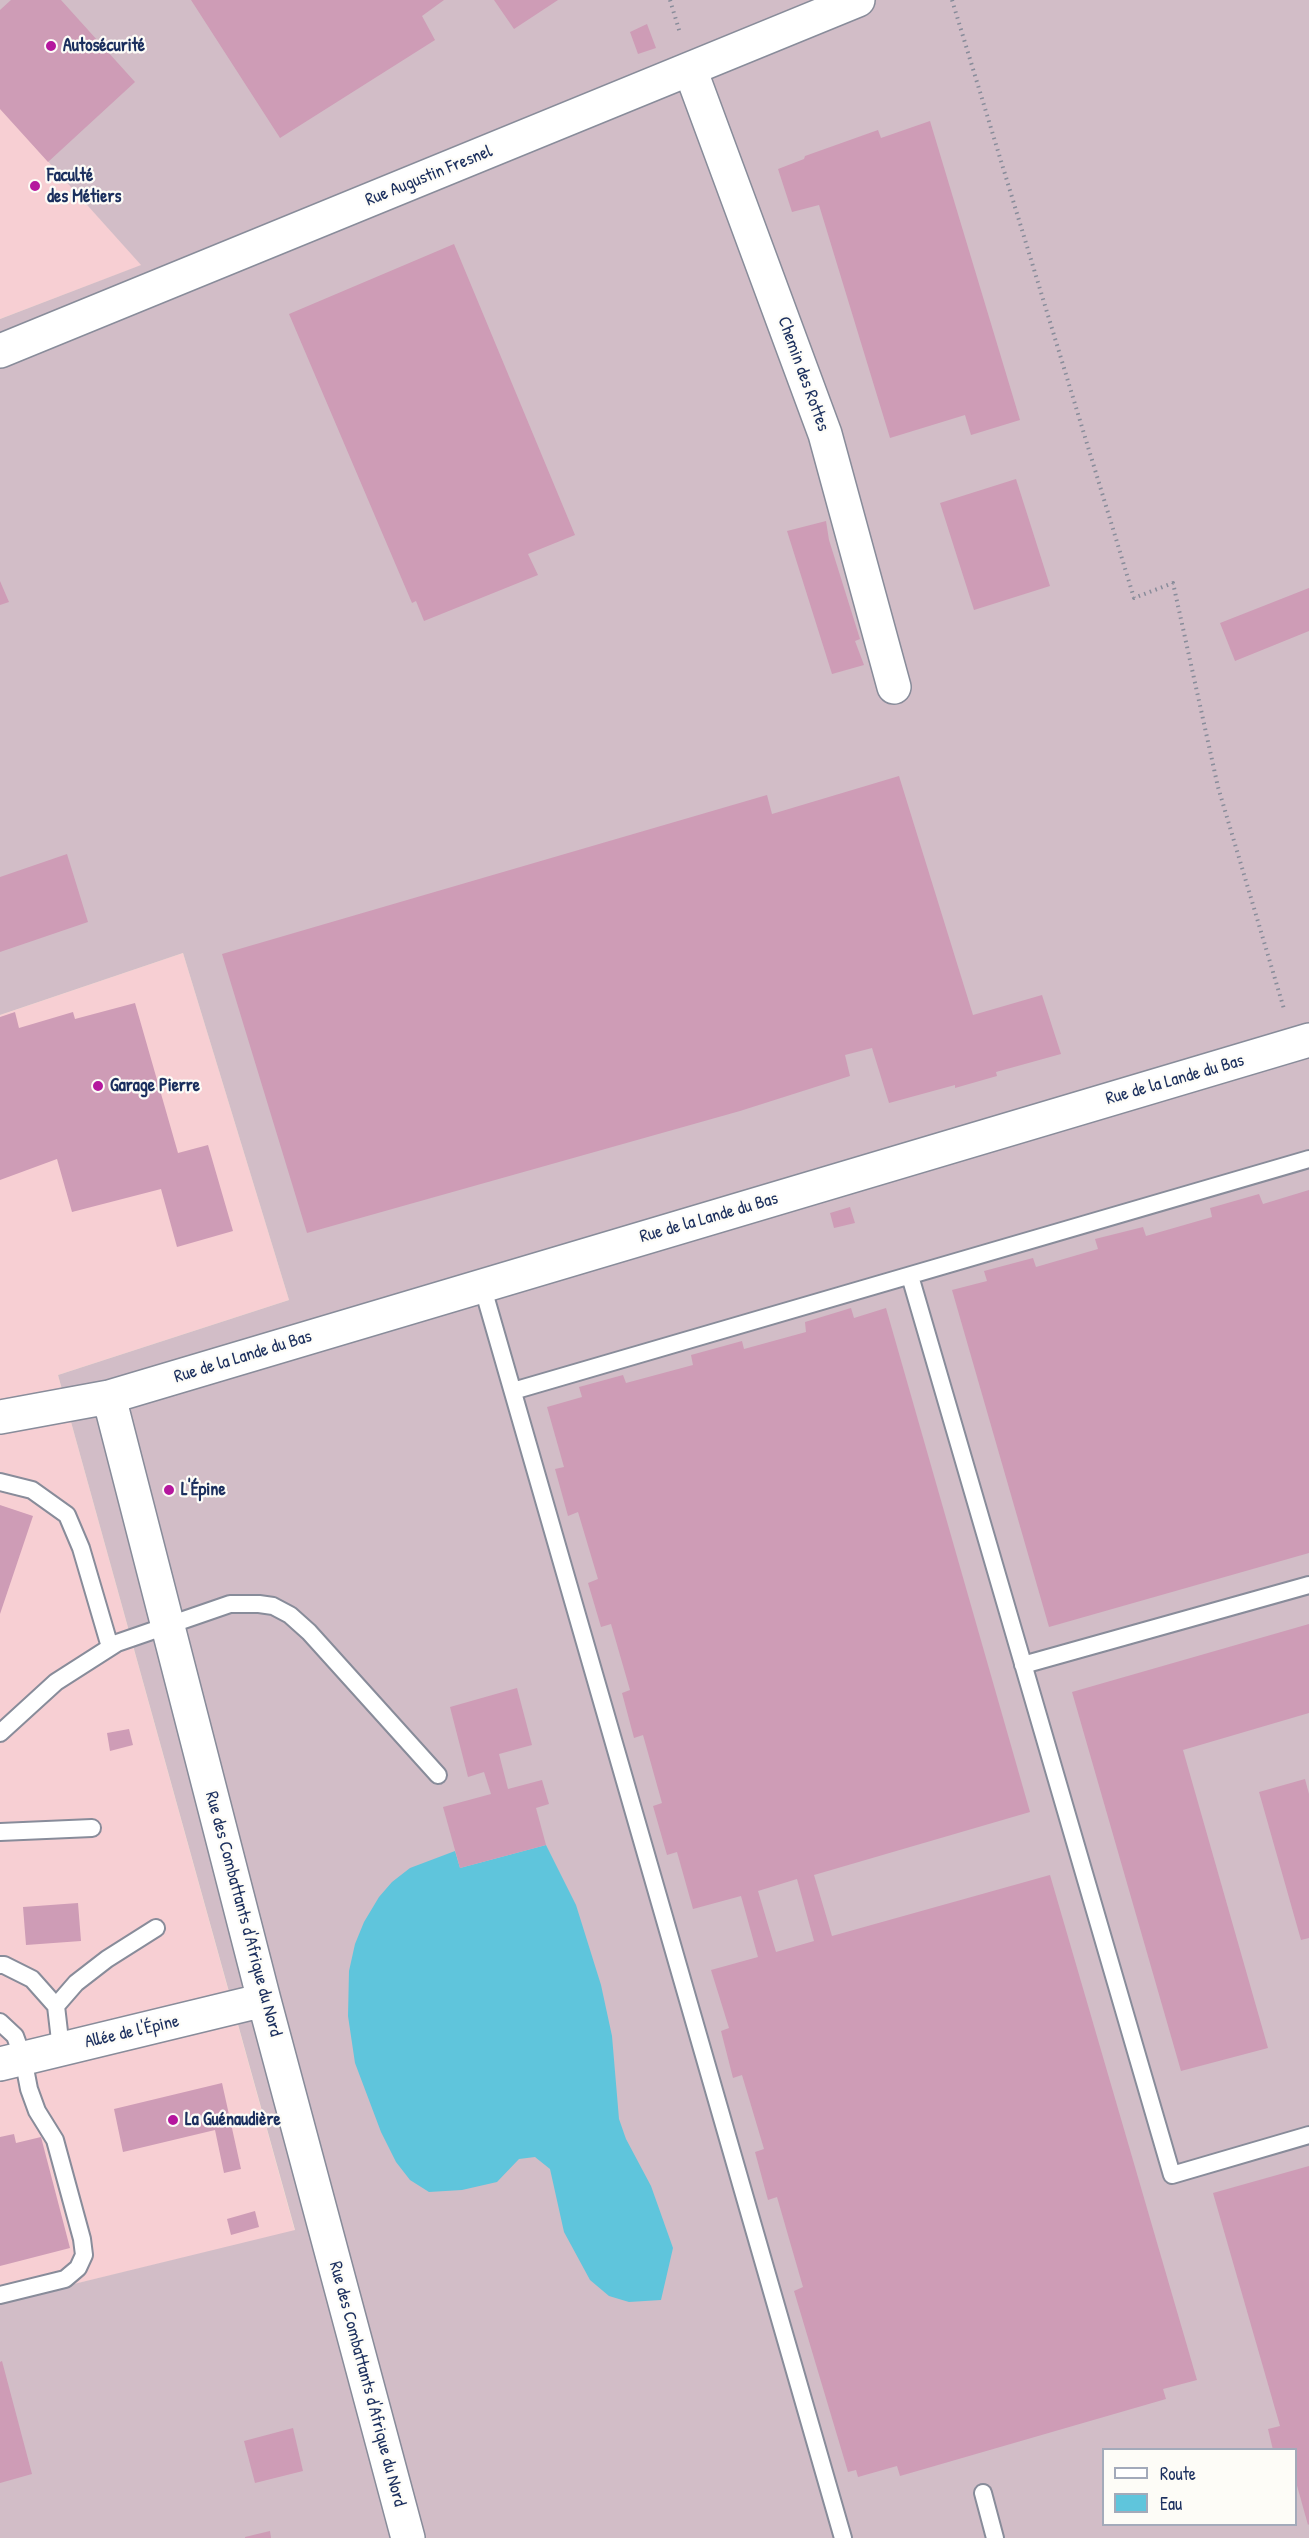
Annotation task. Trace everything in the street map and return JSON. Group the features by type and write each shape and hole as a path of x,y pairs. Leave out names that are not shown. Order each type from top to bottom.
{"street":[{"name":"Rue Augustin Fresnel","path":"0,351 858,0"},
{"name":"Chemin des Rottes","path":"690,69 825,434 894,687"},
{"name":"Rue de la Lande du Bas","path":"109,1397 1302,1043"},
{"path":"0,1417 109,1397"},
{"name":"Rue des Combattants d'Afrique du Nord","path":"109,1397 264,2000 408,2538"},
{"name":"Allée de l'Épine","path":"11,2061 264,2000"}],"lane":[{"path":"513,1392 1309,1159"},
{"path":"910,1276 1172,2175 1309,2135"},
{"path":"482,1285 843,2538"},
{"path":"0,1482 32,1490 67,1515 81,1548 110,1647"},
{"path":"1023,1665 1309,1585"},
{"path":"0,1733 56,1682 110,1647 168,1624 231,1604 273,1606 290,1615 309,1632 438,1775"},
{"path":"0,1832 92,1828"},
{"path":"56,2006 76,1983 107,1959 156,1928"},
{"path":"0,1965 32,1979 56,2006 61,2049"},
{"path":"0,2022 15,2036 11,2061 55,2140 84,2255 78,2268 65,2279 0,2295"},
{"path":"982,2493 995,2538"}],"path":[{"path":"952,0 1134,598 1173,583 1218,787 1302,1043"}],"shaded area":[{"path":"0,0 1309,0 1309,2538 0,2538 0,2302 295,2230 58,1375 289,1300 183,953 0,1015 0,319 141,265 0,108"},
{"name":"Faculté des Métiers","path":"0,108 142,265 0,319"},
{"path":"183,953 289,1300 58,1375 295,2231 0,2302 0,1015"}],"water":[{"path":"546,1845 576,1905 601,1985 612,2036 619,2119 626,2139 651,2186 673,2248 661,2300 629,2302 609,2296 590,2280 564,2232 550,2169 535,2157 519,2159 497,2182 462,2190 429,2192 410,2180 396,2162 381,2132 355,2063 348,2016 349,1971 355,1944 364,1922 379,1897 392,1882 410,1868 455,1851 460,1868"}],"building":[{"name":"Autosécurité","path":"11,0 61,0 135,82 48,162 0,109 0,10"},
{"path":"191,0 444,0 422,16 435,40 280,138"},
{"path":"494,0 558,0 514,29"},
{"path":"647,24 656,48 638,54 630,32"},
{"path":"930,121 1020,420 971,435 965,415 890,438 819,205 792,212 778,169 804,159 805,156 878,130 881,138"},
{"path":"454,244 575,535 528,554 538,575 424,621 416,601 412,603 289,314"},
{"path":"1016,479 1050,586 974,610 940,503"},
{"path":"826,521 829,540 860,639 855,641 864,665 832,674 787,531"},
{"path":"0,581 9,602 0,605"},
{"path":"1309,588 1309,631 1235,661 1220,623"},
{"path":"899,776 973,1015 1042,995 1061,1054 996,1072 997,1076 955,1088 955,1085 889,1103 872,1048 845,1055 850,1076 740,1111 307,1233 222,954 767,795 772,814"},
{"path":"67,854 88,922 0,952 0,877"},
{"name":"Garage Pierre","path":"135,1003 178,1153 208,1145 233,1231 177,1247 161,1189 72,1212 57,1159 0,1180 0,1017 15,1012 19,1028 73,1012 75,1019"},
{"path":"1309,1190 1309,1553 1049,1627 952,1290 987,1281 984,1271 1033,1258 1036,1267 1098,1249 1095,1239 1143,1227 1146,1236 1212,1217 1210,1208 1259,1194 1263,1204"},
{"path":"850,1207 855,1223 834,1228 830,1213"},
{"path":"851,1308 854,1318 886,1308 1030,1812 814,1875 832,1936 1050,1875 1197,2380 1163,2389 1166,2399 900,2476 897,2466 858,2477 856,2470 848,2472 794,2291 803,2287 777,2197 768,2200 755,2152 764,2149 742,2075 733,2078 721,2031 729,2028 711,1970 758,1957 741,1896 693,1909 677,1852 667,1855 653,1806 662,1803 643,1735 634,1738 622,1693 630,1690 611,1624 601,1627 588,1583 598,1579 578,1512 568,1516 555,1469 564,1467 547,1407 582,1397 579,1387 623,1375 626,1383 693,1365 691,1355 742,1341 744,1349 806,1332 805,1322","holes":["797,1879 814,1941 776,1952 758,1891"]},
{"path":"0,1505 33,1516 0,1614"},
{"path":"1309,1624 1309,1713 1183,1750 1268,2048 1181,2071 1072,1692"},
{"path":"517,1688 532,1745 499,1754 508,1789 542,1780 549,1804 536,1808 546,1845 460,1868 443,1807 491,1794 484,1772 468,1777 450,1707"},
{"path":"129,1729 133,1745 110,1751 107,1733"},
{"path":"1305,1779 1309,1794 1309,1938 1301,1940 1259,1792"},
{"path":"78,1903 81,1941 26,1945 23,1907"},
{"name":"La Guénaudière","path":"222,2083 241,2169 224,2173 215,2130 123,2152 114,2109"},
{"path":"14,2134 16,2143 41,2137 70,2248 0,2266 0,2137"},
{"path":"1309,2166 1308,2525 1297,2486 1297,2448 1273,2448 1268,2429 1280,2426 1213,2193"},
{"path":"255,2211 259,2227 231,2235 227,2219"},
{"path":"2,2361 32,2474 0,2483 0,2362"},
{"path":"293,2428 303,2471 255,2483 244,2441"},
{"path":"270,2531 271,2538 245,2538 245,2537"}],"place":[{"name":"Autosécurité","path":"51,46"},
{"name":"Faculté des Métiers","path":"35,186"},
{"name":"Garage Pierre","path":"98,1086"},
{"name":"L'Épine","path":"169,1490"},
{"name":"La Guénaudière","path":"173,2120"}]}
